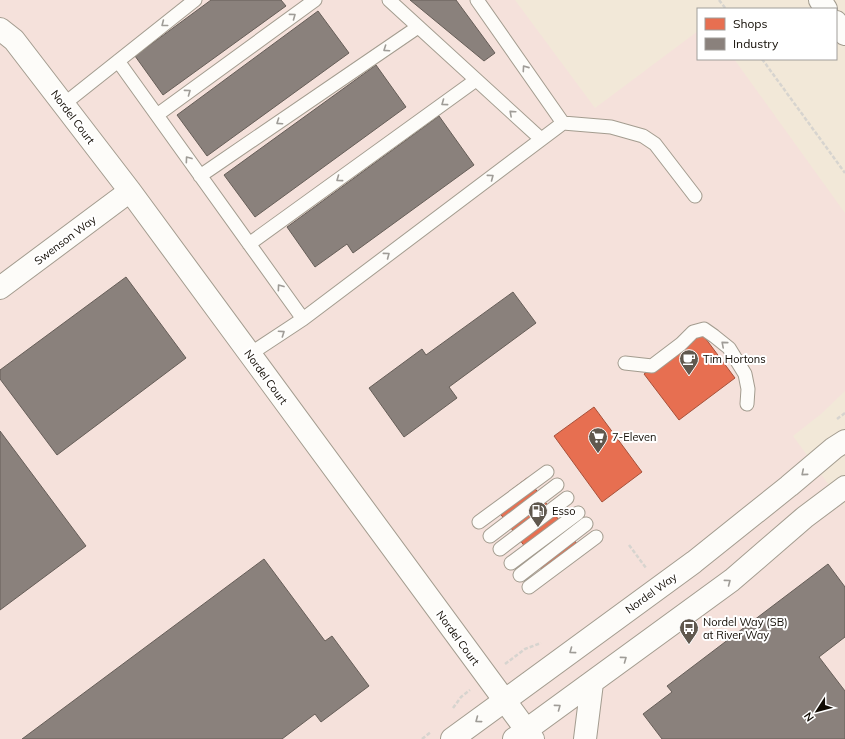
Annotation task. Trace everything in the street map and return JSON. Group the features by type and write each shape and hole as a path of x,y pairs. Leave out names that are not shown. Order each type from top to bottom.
{"street":[{"path":"837,23 845,34"},
{"name":"Nordel Court","path":"0,29 14,40 130,191 504,700 524,736"},
{"name":"Swenson Way","path":"0,288 130,191"},
{"name":"Nordel Way","path":"452,739 694,562 789,486 839,437"},
{"path":"524,736 592,682 732,580 805,517 845,487"},
{"path":"585,739 592,682"}],"lane":[{"path":"64,104 195,0"},
{"path":"157,115 315,0"},
{"path":"389,0 541,139"},
{"path":"478,0 563,123"},
{"path":"200,176 418,27"},
{"path":"118,61 303,319"},
{"path":"250,244 476,80"},
{"path":"250,354 303,319 563,123 611,127 643,136 655,144 695,196"},
{"path":"625,363 652,366 681,344 693,332 704,330 729,348 745,374 748,389 747,404"},
{"path":"479,522 547,472"},
{"path":"490,536 557,485"},
{"path":"500,549 567,498"},
{"path":"511,563 578,513"},
{"path":"520,575 586,524"},
{"path":"529,587 596,537"}],"path":[{"path":"719,0 725,8"},
{"path":"763,60 845,173"},
{"path":"839,437 845,413"},
{"path":"629,546 646,568 640,572"},
{"path":"520,652 540,645 546,640"}],"shaded area":[{"path":"0,0 515,0 595,108 697,32 697,60 735,60 845,213 845,391 821,414 793,436 845,507 845,739 0,739"}],"building: Shops":[{"name":"Tim Hortons","path":"700,331 735,378 679,420 644,374"},
{"name":"7-Eleven","path":"594,407 642,472 602,502 554,436"},
{"name":"Esso","path":"527,478 584,553 549,579 493,504"}],"building: Industry":[{"path":"211,0 281,0 286,6 163,95 135,56"},
{"path":"410,0 456,0 495,53 484,61"},
{"path":"318,11 349,53 207,156 177,115"},
{"path":"376,65 406,107 255,217 224,175"},
{"path":"439,116 474,165 353,253 347,244 315,267 287,227"},
{"path":"126,277 186,358 57,455 0,379 0,370"},
{"path":"513,292 536,323 449,387 457,398 404,437 369,388 422,349 426,355"},
{"path":"0,431 86,546 0,610"},
{"path":"264,559 325,641 332,636 369,686 321,722 315,714 282,739 22,739"},
{"path":"828,564 845,587 845,637 819,657 845,691 845,739 662,739 643,714 672,692 667,686"}],"place":[{"name":"Tim Hortons","path":"689,376"},
{"name":"7-Eleven","path":"598,454"},
{"name":"Esso","path":"538,528"},
{"name":"Nordel Way (SB) at River Way","path":"689,645"}]}
